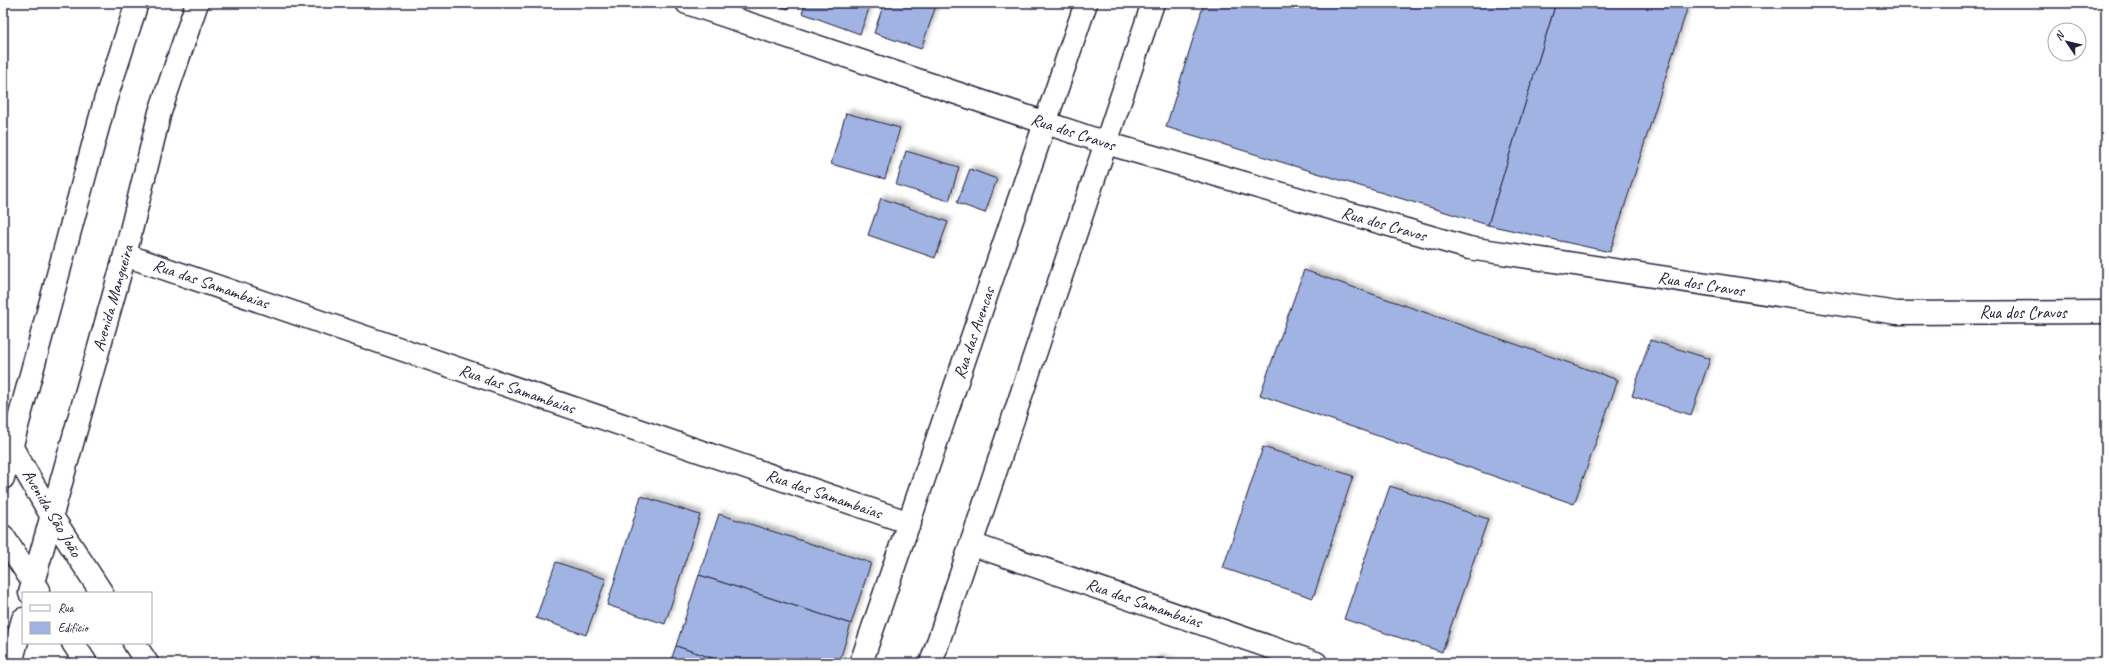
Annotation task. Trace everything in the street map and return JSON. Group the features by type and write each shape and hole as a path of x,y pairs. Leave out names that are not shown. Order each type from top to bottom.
{"street":[{"path":"3,478 7,438 105,101 137,3"},
{"name":"Avenida Mangueira","path":"34,590 51,515 125,255 160,112 197,3"},
{"name":"Rua dos Cravos","path":"687,3 1106,143 1469,248 1897,313 2106,312"},
{"name":"Rua das Avencas","path":"861,663 910,523 1086,3"},
{"path":"931,663 1153,3"},
{"name":"Rua das Samambaias","path":"125,255 910,523"},
{"name":"Avenida São João","path":"7,438 51,515 101,592"},
{"path":"3,536 34,590"},
{"name":"Rua das Samambaias","path":"971,544 1316,663"},
{"path":"11,663 22,623"},
{"path":"74,644 86,663"},
{"path":"135,644 148,663"}],"building":[{"path":"771,3 790,3 788,9"},
{"path":"806,3 871,3 860,34 802,13"},
{"path":"884,3 937,3 921,49 874,33"},
{"path":"1204,3 1556,3 1488,225 1166,127"},
{"path":"1556,3 1689,3 1610,252 1488,225"},
{"path":"846,113 900,128 885,179 831,164"},
{"path":"906,151 959,167 949,201 896,185"},
{"path":"970,169 997,179 985,213 957,203"},
{"path":"881,198 948,222 935,258 868,235"},
{"path":"1304,270 1618,380 1574,504 1260,395"},
{"path":"1650,340 1710,359 1691,415 1632,396"},
{"path":"1263,447 1353,476 1313,598 1223,568"},
{"path":"1390,486 1488,519 1442,652 1344,619"},
{"path":"641,496 700,515 665,624 607,605"},
{"path":"719,514 871,563 851,624 699,575"},
{"path":"556,562 606,579 586,635 536,618"},
{"path":"699,575 851,624 839,663 727,663 676,646"},
{"path":"676,646 727,663 670,663"},
{"path":"1157,658 1174,663 1155,663"}]}
